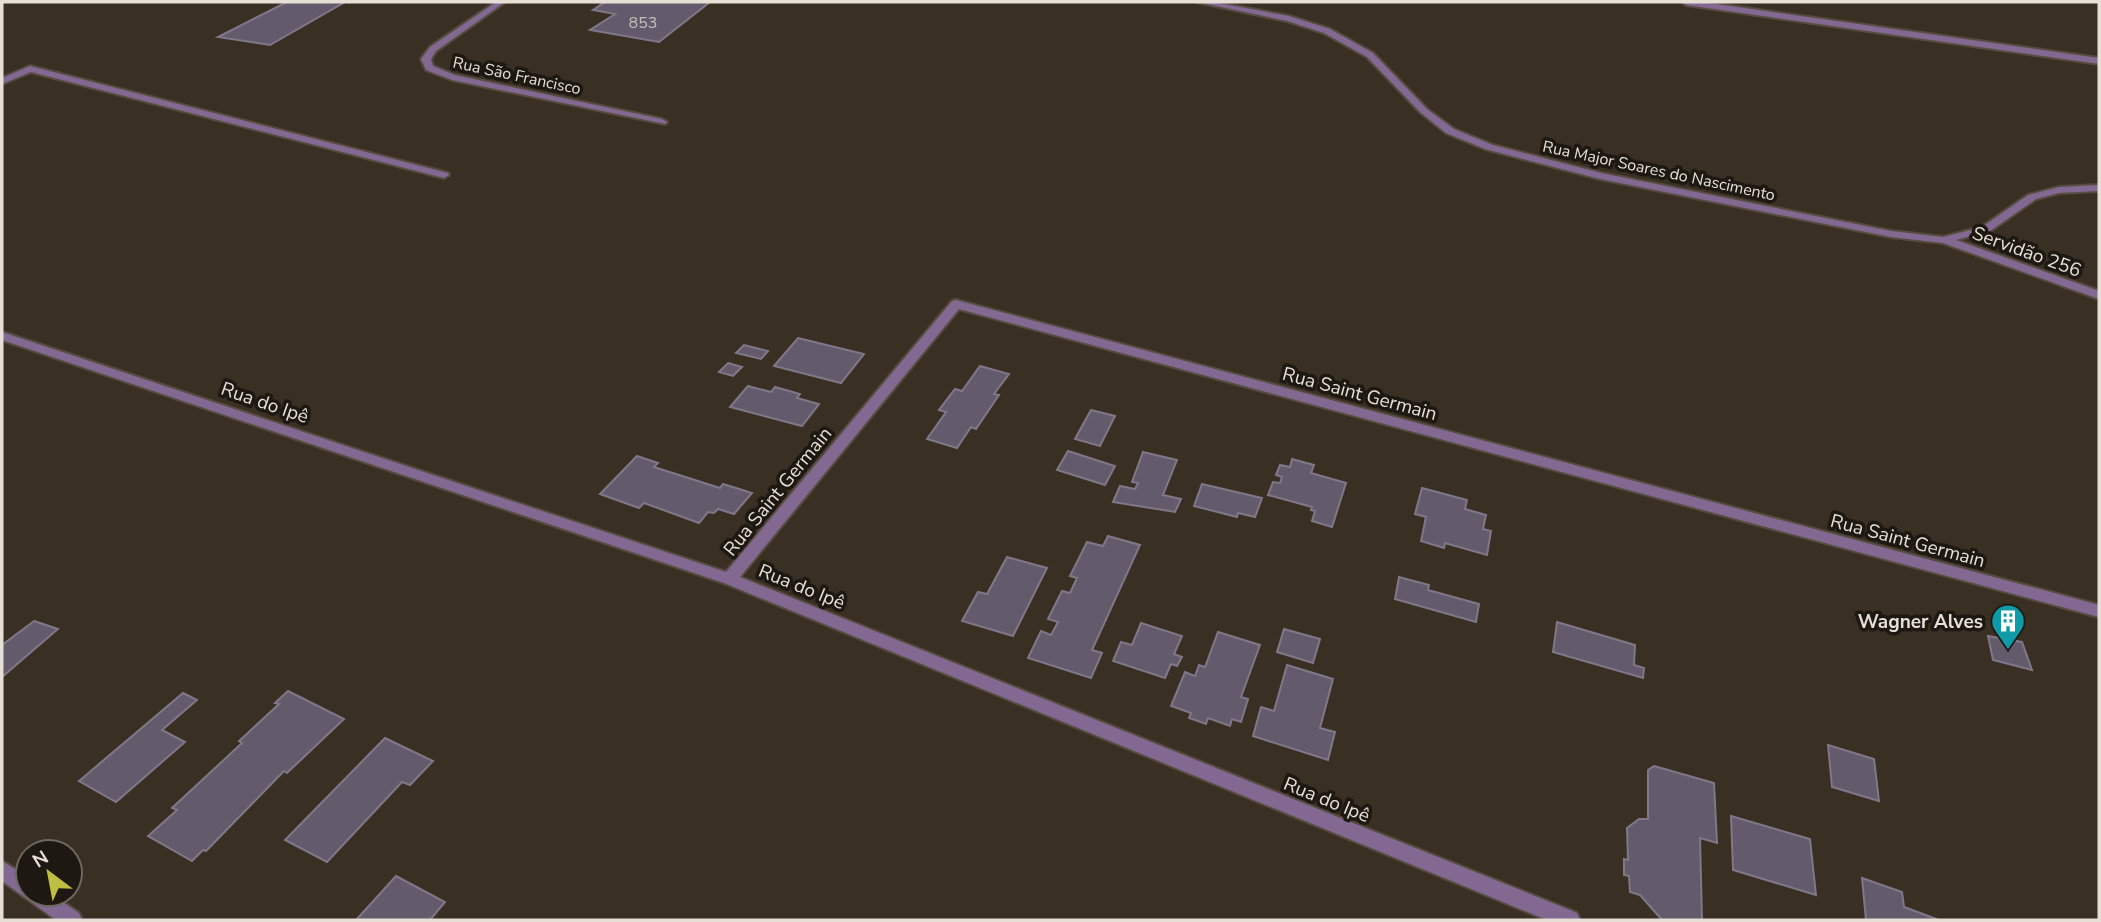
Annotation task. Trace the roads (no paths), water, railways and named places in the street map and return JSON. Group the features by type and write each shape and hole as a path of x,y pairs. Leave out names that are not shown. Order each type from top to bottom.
{"street":[{"name":"Rua São Francisco","path":"501,2 433,49 426,59 429,68 452,77 662,122"},
{"name":"Rua Major Soares do Nascimento","path":"1204,2 1289,19 1343,39 1370,55 1424,111 1450,131 1489,147 1600,176 1879,232 1943,240 1986,229 2032,197 2059,190 2099,188"},
{"path":"1686,2 2099,61"},
{"path":"2,81 30,69 444,175"},
{"name":"Servidão 256","path":"1943,240 2099,295"},
{"name":"Rua Saint Germain","path":"729,579 956,304 2099,611"},
{"name":"Rua do Ipê","path":"2,336 729,579 1570,920"},
{"path":"55,908 72,920"}],"place":[{"name":"Wagner Alves","path":"2008,651"}]}
